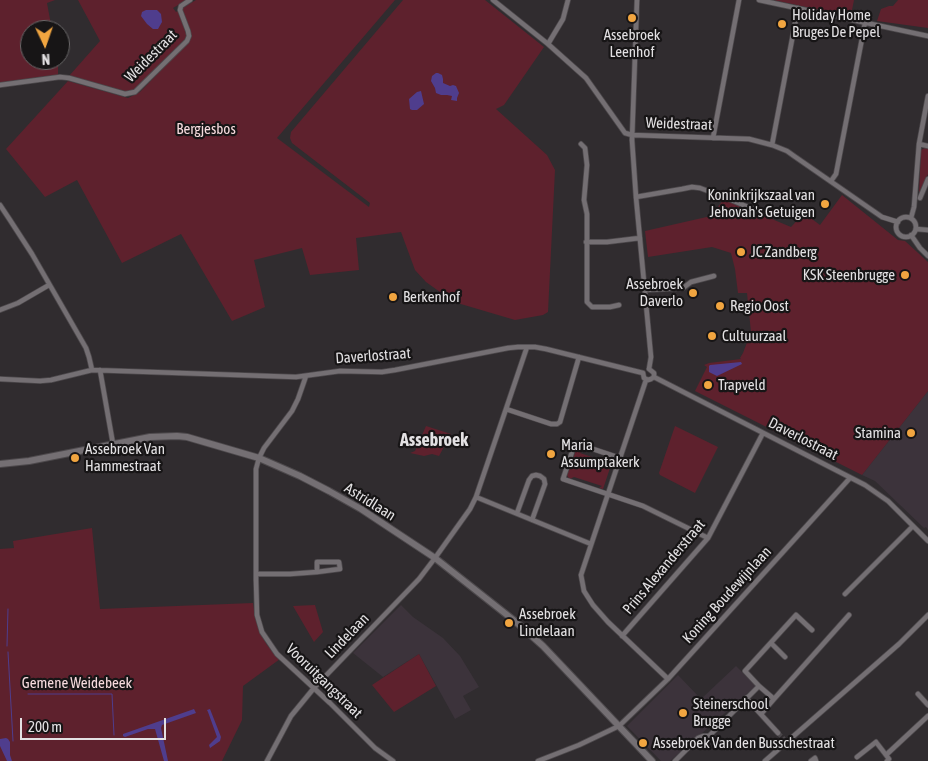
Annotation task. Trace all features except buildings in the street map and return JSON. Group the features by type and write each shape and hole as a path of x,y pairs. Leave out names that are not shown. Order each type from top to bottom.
{"main road":[{"name":"Astridlaan","path":"0,464 29,461 159,436 177,436 187,437 259,458 300,476 360,509 436,558 516,622 536,640 652,761"}],"street":[{"name":"Weidestraat","path":"0,84 60,77 125,94 135,92 187,41 188,31 180,10 181,6 190,0"},
{"name":"Weidestraat","path":"493,0 548,44 586,78 623,132 632,135 749,140 772,145 787,151 882,217 898,222"},
{"path":"637,0 632,135 636,197 652,357 650,369"},
{"path":"713,138 739,0"},
{"path":"759,0 928,36"},
{"path":"548,44 563,19 566,1"},
{"path":"772,145 798,8"},
{"path":"832,181 836,174 865,23"},
{"path":"911,218 914,207 918,144 928,96"},
{"path":"581,144 585,148 586,165 584,200 586,214 587,302 592,307 620,305"},
{"path":"918,144 928,146"},
{"path":"920,198 928,180"},
{"path":"636,197 682,189 700,188 769,214"},
{"path":"0,205 28,247 86,348 92,370"},
{"path":"911,218 903,218 898,222 897,229 899,234 904,236 911,235 916,228"},
{"path":"911,218 916,228"},
{"path":"916,228 928,230"},
{"path":"911,235 928,256"},
{"path":"586,242 607,242 640,238"},
{"path":"645,290 683,288 690,282 714,276"},
{"path":"0,310 18,303 49,285"},
{"name":"Daverlostraat","path":"0,380 51,380 92,370 296,377 340,371 391,371 508,348 527,347 546,348 643,373"},
{"name":"Lindelaan","path":"267,761 291,716 314,688 419,579 470,509 476,497 527,347"},
{"path":"506,409 551,424 560,422 579,357"},
{"path":"646,380 643,377 643,373 650,369"},
{"path":"646,380 654,377 654,373 650,369"},
{"path":"100,370 113,444"},
{"path":"259,458 264,448 292,410 306,376"},
{"name":"Daverlostraat","path":"654,377 865,485 882,497 928,541"},
{"path":"646,380 581,575 584,591 593,605 622,636 668,679"},
{"name":"Prins Alexanderstraat","path":"622,636 708,538 763,433"},
{"path":"620,458 575,443 563,479 643,506 708,538"},
{"name":"Vooruitgangstraat","path":"259,458 256,475 256,606 262,632 277,654 375,748 393,761"},
{"path":"517,513 529,480 536,475 540,476 544,479 545,484 532,520"},
{"name":"Koning Boudewijnlaan","path":"620,726 668,679 850,478"},
{"path":"476,497 592,544"},
{"path":"845,594 913,526"},
{"path":"256,574 317,572 340,570 339,562 317,562 317,572"},
{"path":"761,714 849,614"},
{"path":"774,699 745,671 796,615 812,630"},
{"path":"765,761 785,741 900,643 928,615"},
{"path":"771,642 785,656"},
{"path":"675,761 698,738 709,736 759,686"},
{"path":"918,694 928,705"},
{"path":"746,698 778,732"},
{"path":"886,755 928,716"},
{"path":"538,761 620,726"},
{"path":"857,757 876,742 889,759 887,761"},
{"path":"811,761 814,758 816,761"}],"shaded area":[{"path":"157,10 161,14 162,22 158,29 153,29 141,16 142,12"},
{"path":"436,73 442,75 443,83 456,86 459,93 457,101 451,100 452,96 436,93 431,81 432,76"},
{"path":"421,91 424,104 417,110 410,109 409,99"},
{"path":"741,362 742,364 717,376 709,372 710,365"},
{"name":"Stamina","path":"928,391 928,530 875,481 862,475"},
{"path":"401,605 413,617 443,638 460,656 479,687 463,696 471,710 455,719 419,654 383,677 353,653"},
{"name":"Steinerschool Brugge","path":"736,666 756,686 670,761 661,761 627,726 678,675 701,699"},
{"path":"194,709 196,713 162,725 168,761 164,761 155,729 123,736 123,734"},
{"path":"210,709 221,737 220,741 210,748 209,745 217,737 207,710"},
{"path":"6,738 10,742 12,761 7,761 0,746 0,739"}],"green space":[{"path":"0,0 55,0 47,3 50,20 20,20 20,70 58,70 58,75 0,83"},
{"name":"Bergjesbos","path":"78,0 187,0 173,8 176,12 196,0 395,0 277,138 369,207 370,203 292,143 290,138 291,132 403,0 485,0 544,47 504,105 496,109 547,155 555,170 548,312 543,315 515,320 454,302 426,282 415,270 401,232 356,238 359,270 310,275 302,248 254,260 265,307 232,321 181,234 122,263 77,180 45,197 6,149 68,81 128,98 140,92 172,59 170,56 135,90 130,91 69,76 100,41"},
{"path":"773,0 854,0 853,17"},
{"path":"898,0 928,0 928,28 877,21 881,9 893,6"},
{"path":"928,148 928,174 919,193 921,150"},
{"path":"842,195 898,240 905,241 928,262 928,391 862,475 695,391 707,367 704,365 741,359 751,332 747,293 738,293 731,253 712,247 648,257 645,231 711,216 724,199 791,227 804,213 820,225"},
{"path":"426,426 451,434 439,456 432,454 424,456 410,453 415,451"},
{"path":"675,426 718,447 695,493 659,473"},
{"path":"579,448 584,450 580,453 607,462 613,459 603,489 599,488 602,486 574,477 570,479 568,477 567,475 576,450"},
{"name":"Gemene Weidebeek","path":"92,528 100,609 253,603 262,636 267,645 280,659 243,686 242,720 222,761 0,761 0,549 14,548 13,541"},
{"path":"315,605 323,632 314,642 293,606"},
{"path":"419,654 436,686 394,712 372,685"}],"waterway":[{"path":"7,646 8,609"},
{"path":"8,652 13,741"},
{"path":"28,694 112,694 114,735"}],"tunnel":[{"path":"778,733 784,739"}],"place":[{"name":"Assebroek Leenhof","path":"632,18"},
{"name":"Holiday Home Bruges De Pepel","path":"782,24"},
{"name":"Koninkrijkszaal van Jehovah's Getuigen","path":"825,204"},
{"name":"JC Zandberg","path":"741,252"},
{"name":"KSK Steenbrugge","path":"905,275"},
{"name":"Assebroek Daverlo","path":"693,293"},
{"name":"Berkenhof","path":"393,297"},
{"name":"Regio Oost","path":"720,306"},
{"name":"Cultuurzaal","path":"712,336"},
{"name":"Trapveld","path":"708,385"},
{"name":"Stamina","path":"911,433"},
{"name":"Maria Assumptakerk","path":"551,454"},
{"name":"Assebroek Van Hammestraat","path":"75,458"},
{"name":"Assebroek Lindelaan","path":"509,623"},
{"name":"Steinerschool Brugge","path":"683,713"},
{"name":"Assebroek Van den Busschestraat","path":"643,743"}],"district":[{"name":"Assebroek","path":"434,440"}]}
